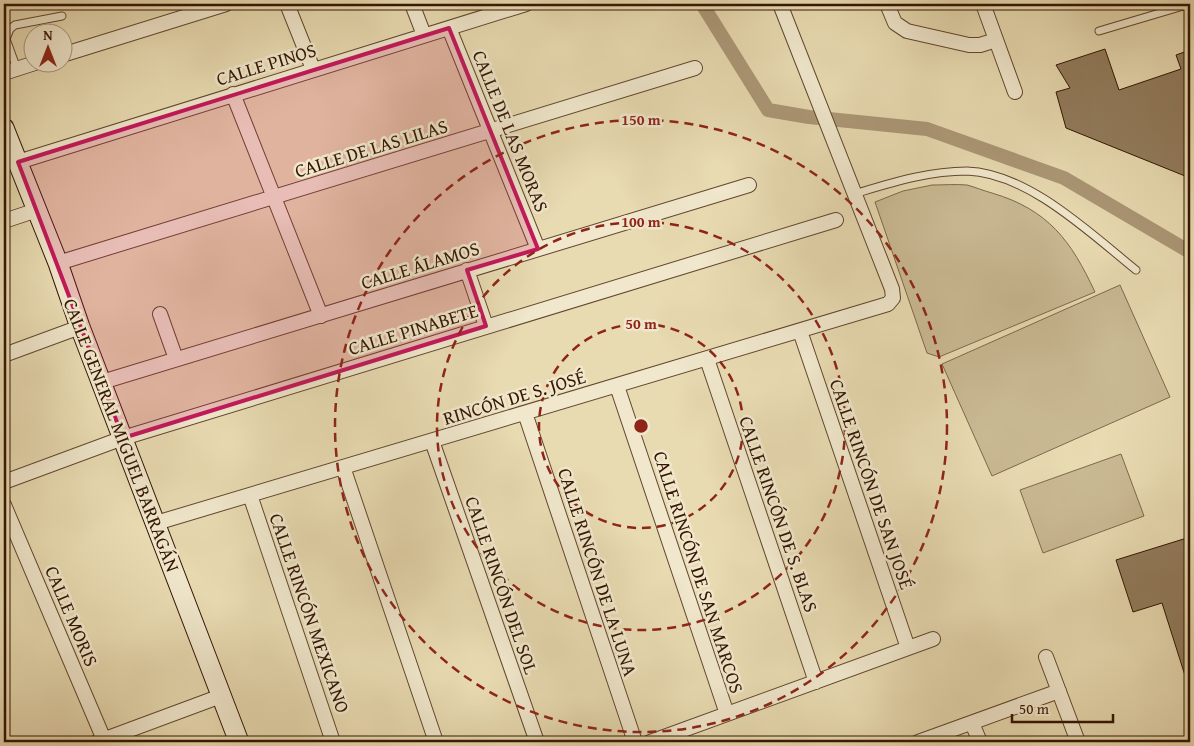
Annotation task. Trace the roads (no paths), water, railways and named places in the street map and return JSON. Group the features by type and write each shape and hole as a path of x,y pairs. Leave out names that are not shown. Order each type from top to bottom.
{"main road":[{"name":"CALLE GENERAL MIGUEL BARRAGÁN","path":"4,128 58,263 80,327 239,742"}],"street":[{"path":"72,52 226,4"},
{"path":"287,4 314,69"},
{"path":"412,4 424,35"},
{"name":"CALLE PINOS","path":"18,162 449,28 505,7 526,4"},
{"path":"780,4 854,194"},
{"path":"887,4 895,23 907,31 970,45 980,45 996,40"},
{"path":"983,4 1016,92"},
{"name":"CALLE DE LAS MORAS","path":"449,28 538,249"},
{"path":"4,73 22,67"},
{"name":"CALLE DE LAS LILAS","path":"58,263 695,68"},
{"path":"233,94 321,316"},
{"name":"CALLE ÁLAMOS","path":"102,382 750,185"},
{"name":"RINCÓN DE S. JOSÉ","path":"156,523 884,306 893,298 892,289 854,194"},
{"path":"4,221 37,210"},
{"name":"CALLE PINABETE","path":"4,482 123,438 836,220"},
{"path":"467,270 486,326"},
{"path":"160,314 176,360"},
{"path":"4,355 80,327"},
{"name":"CALLE RINCÓN DE SAN JOSÉ","path":"800,331 908,648"},
{"name":"CALLE RINCÓN DE S. BLAS","path":"707,359 816,682"},
{"name":"CALLE RINCÓN DE SAN MARCOS","path":"617,386 727,714"},
{"name":"CALLE RINCÓN DE LA LUNA","path":"525,413 635,742"},
{"name":"CALLE RINCÓN DEL SOL","path":"432,441 537,742"},
{"path":"343,467 436,742"},
{"name":"CALLE RINCÓN MEXICANO","path":"250,495 333,742"},
{"name":"CALLE MORIS","path":"4,505 102,741"},
{"path":"650,742 933,639"},
{"path":"1046,657 1078,742"},
{"path":"918,742 1059,691"},
{"path":"102,741 221,696"},
{"path":"972,722 980,742"}],"lane":[{"path":"1099,31 1190,4"},
{"path":"17,69 6,39 10,29 15,25 62,16"},
{"path":"854,194 907,178 942,172 969,171 997,177 1023,186 1048,200 1136,270"}],"waterway":[{"path":"702,4 768,110 809,117 927,129 1064,178 1190,252"}]}
